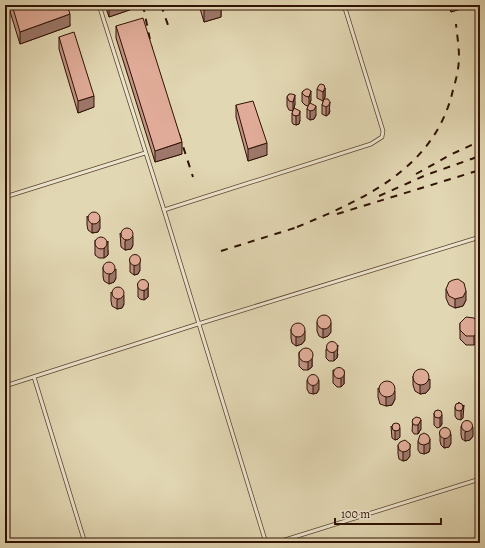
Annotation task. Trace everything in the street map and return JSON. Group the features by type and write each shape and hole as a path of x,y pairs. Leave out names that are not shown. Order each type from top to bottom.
{"lane":[{"path":"99,5 164,210 266,543"},
{"path":"164,210 371,144 382,137 383,131 344,5"},
{"path":"5,197 145,154"},
{"path":"5,386 198,324 480,237"},
{"path":"34,377 85,543"},
{"path":"275,543 480,479"}],"building":[{"path":"12,5 67,5 70,14 20,32"},
{"path":"203,5 221,5 221,6 204,10"},
{"path":"143,18 182,142 155,151 116,26"},
{"path":"74,32 94,96 78,101 59,37"},
{"path":"321,84 324,85 325,88 323,92 317,89"},
{"path":"306,89 311,91 309,97 302,93"},
{"path":"289,94 295,95 293,102 289,101 287,97"},
{"path":"324,99 328,99 330,102 326,107 322,105"},
{"path":"253,101 267,143 248,149 236,105"},
{"path":"310,103 316,106 314,110 310,111 307,109"},
{"path":"294,108 300,111 299,115 293,115 292,113"},
{"path":"96,212 99,213 99,223 92,224 89,223 88,216 89,213"},
{"path":"129,228 132,229 132,239 125,240 122,239 121,232 122,229"},
{"path":"103,237 106,238 106,248 99,249 96,248 95,241 96,238"},
{"path":"133,255 137,255 139,256 139,264 133,265 130,262 130,258"},
{"path":"111,262 114,263 114,273 107,274 104,273 103,266 104,263"},
{"path":"458,279 464,283 466,291 463,297 455,299 449,296 446,289 449,282"},
{"path":"141,280 145,280 147,281 147,289 141,290 138,287 138,283"},
{"path":"120,287 123,288 123,298 116,299 113,298 112,291 113,288"},
{"path":"324,315 329,317 331,322 329,327 324,329 319,327 317,322 319,317"},
{"path":"466,317 474,318 479,324 479,331 474,336 466,336 460,330 460,323"},
{"path":"298,323 303,325 305,330 303,335 298,337 293,335 291,330 293,325"},
{"path":"332,341 336,343 338,347 336,351 332,353 328,351 326,347 328,343"},
{"path":"306,348 311,350 313,355 311,360 306,362 301,360 299,355 301,350"},
{"path":"339,367 343,369 345,373 343,377 339,379 335,377 333,373 335,369"},
{"path":"421,369 427,371 429,377 427,383 421,385 415,383 413,377 415,371"},
{"path":"313,374 317,376 319,380 317,384 313,386 309,384 307,380 309,376"},
{"path":"387,381 393,383 395,389 393,395 387,397 381,395 379,389 381,383"},
{"path":"457,403 461,403 463,407 461,411 457,411 455,409 455,405"},
{"path":"436,410 440,410 442,414 440,418 436,418 434,416 434,412"},
{"path":"416,417 420,418 421,420 418,425 414,425 412,422"},
{"path":"467,420 471,422 473,426 471,430 467,432 463,430 461,426 463,422"},
{"path":"394,423 398,423 400,427 398,431 394,431 392,429 392,425"},
{"path":"445,427 449,429 451,433 449,437 445,439 441,437 439,433 441,429"},
{"path":"424,433 428,435 430,439 429,443 424,445 420,444 418,441 420,435"},
{"path":"405,440 410,444 410,448 403,452 399,450 398,445 400,442"}],"railway":[{"path":"143,5 152,50"},
{"path":"161,5 168,25"},
{"path":"297,227 348,205 371,192 394,177 414,160 431,140 444,117 456,78 459,57 456,24"},
{"path":"179,134 193,177"},
{"path":"416,174 450,155 480,141"},
{"path":"379,196 426,175 480,156"},
{"path":"337,214 480,170"},
{"path":"221,251 301,226"}]}
